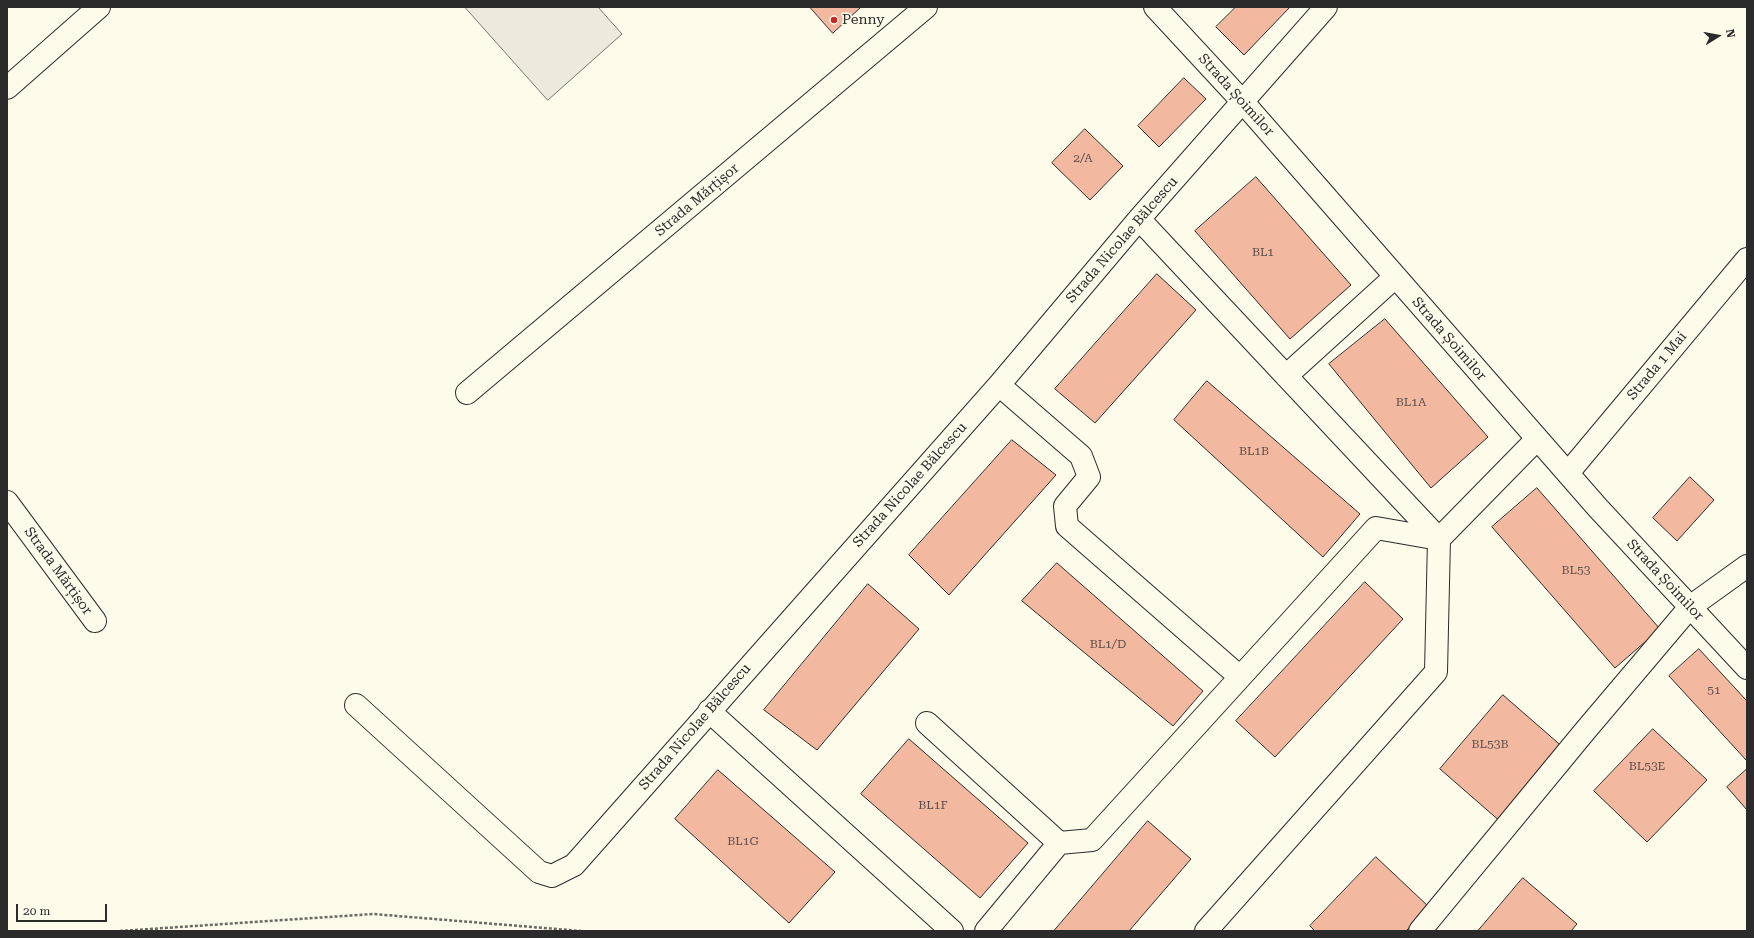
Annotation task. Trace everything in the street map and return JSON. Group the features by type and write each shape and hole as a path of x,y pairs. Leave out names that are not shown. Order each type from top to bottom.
{"street":[{"path":"7,88 99,7"},
{"name":"Strada Mărțișor","path":"468,393 926,7"},
{"name":"Strada Șoimilor","path":"1155,7 1242,101 1568,473 1690,608 1747,668"},
{"name":"Strada Nicolae Bălcescu","path":"356,705 539,872 552,876 574,864 999,385 1139,219 1326,7"},
{"path":"1139,219 1439,539"},
{"name":"Strada 1 Mai","path":"1568,473 1747,259"},
{"path":"1286,376 1395,277"},
{"path":"999,385 1081,456 1089,477 1065,506 1067,526 1240,677"},
{"path":"1206,931 1436,672 1439,539 1538,439"},
{"name":"Strada Mărțișor","path":"7,502 95,621"},
{"path":"986,931 1059,843 1092,840 1376,528 1439,539"},
{"path":"1420,931 1690,608 1747,566"},
{"path":"709,711 952,931"},
{"path":"927,723 1059,843"}],"path":[{"path":"120,931 373,914 581,931"}],"shaded area":[{"path":"465,7 598,7 622,34 548,100"}],"building":[{"name":"Penny","path":"810,7 861,7 833,33"},
{"path":"1236,7 1290,7 1244,55 1216,27"},
{"path":"1184,78 1206,99 1159,147 1138,126"},
{"path":"1085,129 1123,166 1090,200 1052,163"},
{"path":"1256,177 1351,285 1290,339 1195,231"},
{"path":"1157,274 1196,310 1095,423 1055,389"},
{"path":"1385,319 1488,437 1431,488 1329,364"},
{"path":"1207,381 1360,514 1323,557 1174,420"},
{"path":"1012,440 1056,475 949,595 909,555"},
{"path":"1690,477 1714,500 1677,541 1653,518"},
{"path":"1537,488 1660,629 1615,668 1492,527"},
{"path":"1057,563 1203,691 1173,726 1022,601"},
{"path":"1365,582 1403,619 1275,757 1236,721"},
{"path":"868,584 919,629 817,750 764,710"},
{"path":"1699,649 1747,701 1747,761 1669,676"},
{"path":"1503,695 1565,749 1502,823 1440,769"},
{"path":"1653,729 1707,780 1647,842 1594,791"},
{"path":"909,739 1028,843 980,898 861,794"},
{"path":"1747,769 1747,810 1727,787"},
{"path":"718,770 835,872 789,923 675,819"},
{"path":"1148,821 1191,859 1129,931 1054,931"},
{"path":"1376,857 1429,907 1406,931 1315,931 1310,926"},
{"path":"1523,878 1577,924 1571,931 1478,931"}],"place":[{"name":"Penny","path":"834,20"}]}
